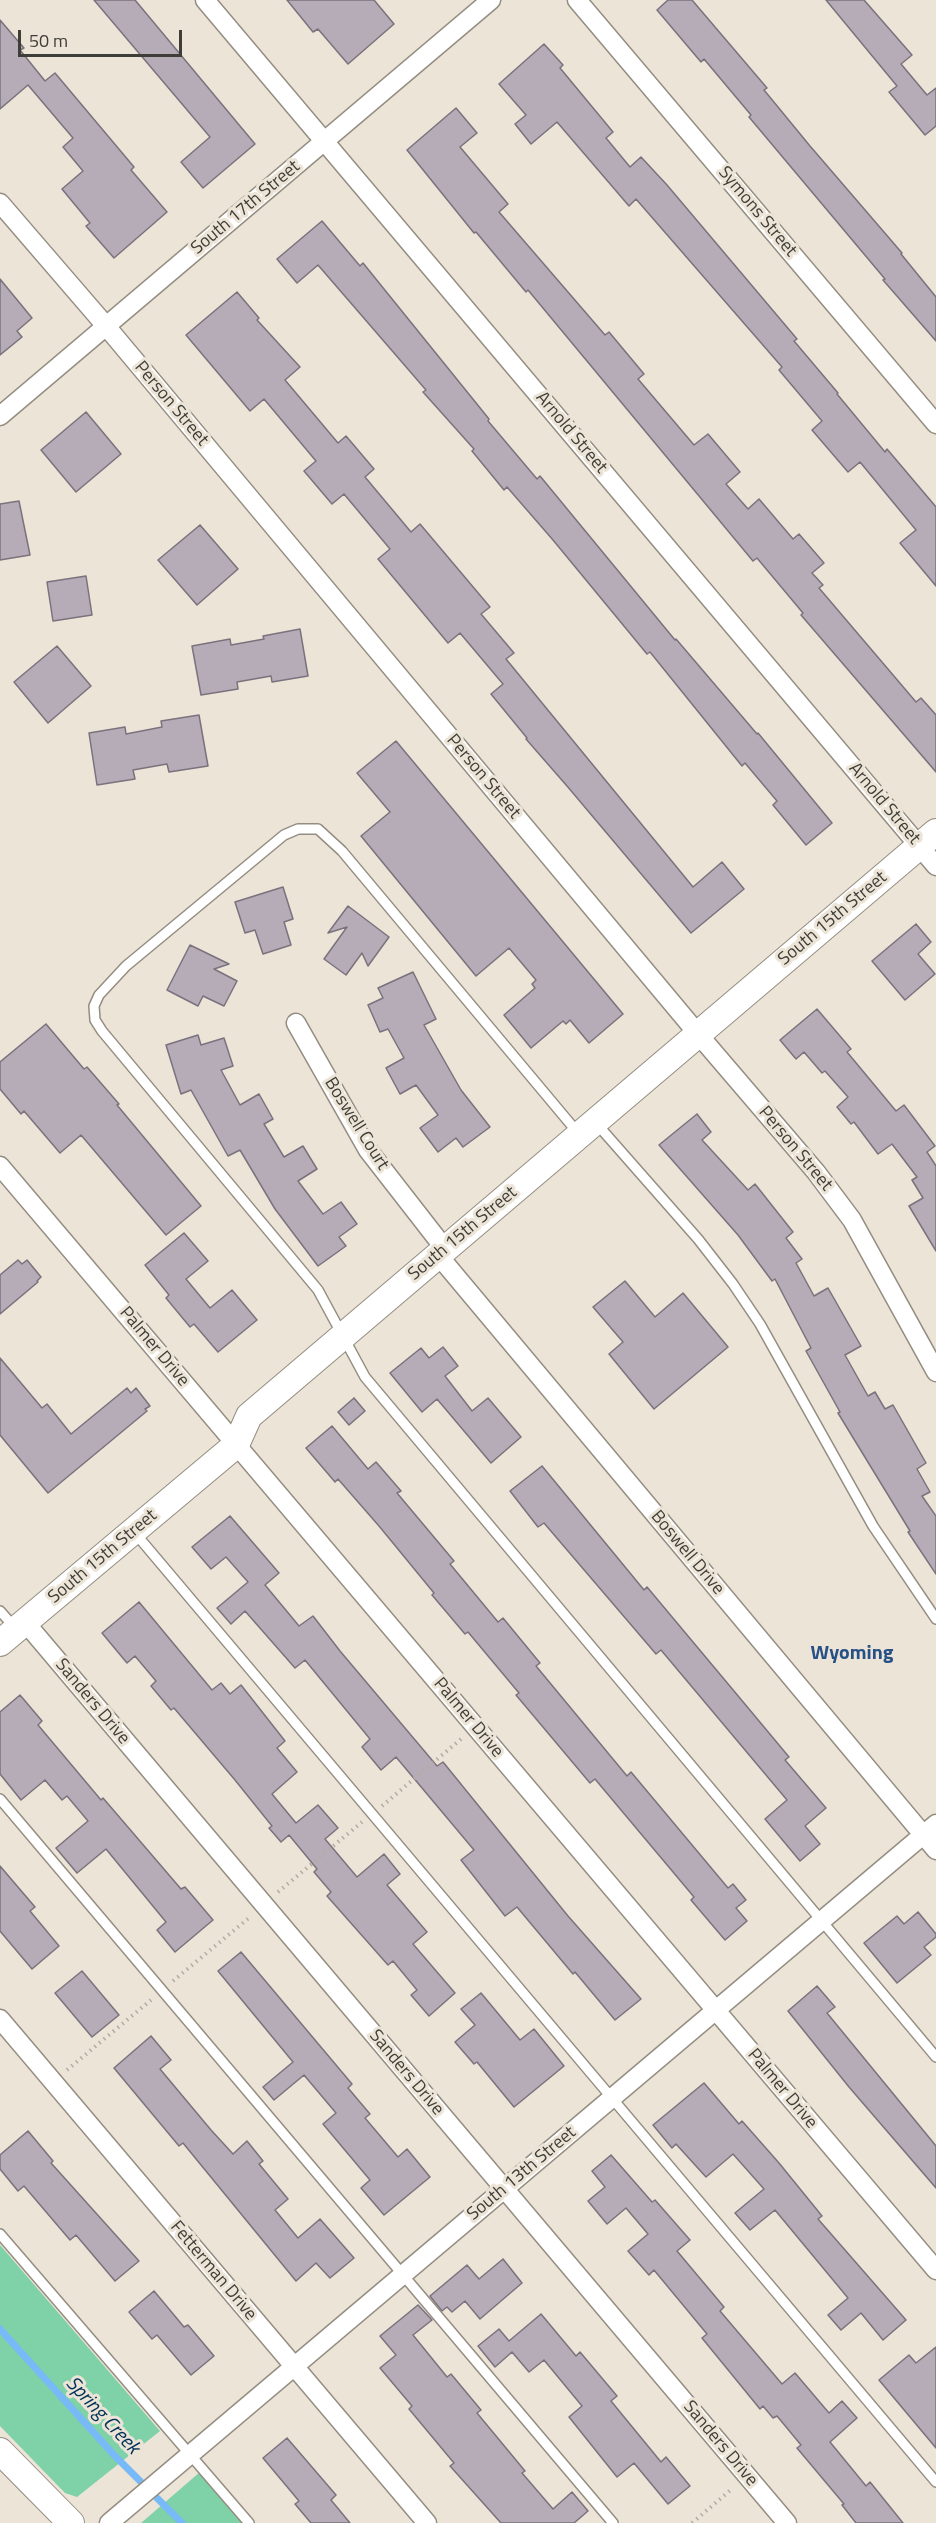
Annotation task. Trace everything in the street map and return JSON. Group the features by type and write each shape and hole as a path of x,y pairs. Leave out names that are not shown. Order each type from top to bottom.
{"main road":[{"name":"South 15th Street","path":"10,1627 133,1532 236,1445 249,1416 928,839"},
{"path":"0,2451 71,2523"}],"street":[{"name":"Arnold Street","path":"205,0 928,839 936,866"},
{"name":"South 17th Street","path":"0,416 492,0"},
{"name":"Symons Street","path":"577,0 936,424"},
{"name":"Person Street","path":"0,203 106,326 816,1172 852,1220 936,1372"},
{"name":"Boswell Court","path":"296,1023 368,1150 441,1252"},
{"name":"Palmer Drive","path":"0,1166 936,2270"},
{"name":"Boswell Drive","path":"441,1252 930,1829 936,1850"},
{"name":"Sanders Drive","path":"10,1627 504,2189 787,2523"},
{"name":"South 13th Street","path":"109,2523 930,1829"},
{"name":"Fetterman Drive","path":"0,2019 427,2523"}],"lane":[{"path":"936,1619 873,1526 760,1324 698,1239 587,1128 342,851 318,829 298,829 284,835 126,966 99,995 94,1006 95,1020 318,1290 365,1377 936,2057"},
{"path":"133,1532 936,2482"},
{"path":"0,1799 613,2523"},
{"path":"0,2234 249,2523"}],"path":[{"path":"692,2523 747,2476"}],"green space":[{"path":"0,2245 160,2431 77,2497 65,2493 0,2426"},
{"path":"200,2472 242,2523 141,2523"}],"building":[{"path":"94,0 135,0 255,144 203,188 181,162 210,137"},
{"path":"287,0 374,0 394,24 348,64 318,29 313,32"},
{"path":"668,0 692,0 767,88 764,90 810,146 902,253 936,297 936,341 883,280 885,279 749,117 751,115 704,59 701,62 657,10"},
{"path":"826,0 864,0 912,55 901,64 927,95 936,88 936,126 925,135 889,92 897,86"},
{"path":"0,20 24,48 20,50 45,81 55,73 134,167 131,170 167,212 114,258 86,226 90,223 62,189 83,171 63,147 73,138 28,85 0,109"},
{"path":"544,44 563,65 560,68 613,132 606,138 630,167 641,157 667,185 797,339 794,341 885,452 887,449 936,507 936,586 900,543 916,530 860,462 848,472 812,430 822,421 779,370 782,367 636,199 629,206 557,122 531,144 515,124 526,115 499,84"},
{"path":"456,108 477,133 460,147 508,204 499,212 605,335 609,332 644,374 638,379 694,445 708,434 740,472 726,484 748,509 759,499 793,539 799,534 824,563 812,573 823,585 819,588 916,702 921,698 936,715 936,772 801,615 803,613 757,558 753,561 528,290 526,292 476,232 474,233 407,150"},
{"path":"322,221 360,266 363,263 489,419 488,421 537,479 540,476 675,640 758,733 832,823 806,845 773,805 777,801 745,763 742,766 650,652 647,654 507,487 504,490 472,451 474,449 423,392 426,390 318,265 297,283 277,259"},
{"path":"0,279 32,318 17,331 22,337 0,355"},
{"path":"237,292 259,318 257,320 300,367 285,380 338,443 346,436 374,469 365,477 411,532 420,524 490,607 481,614 514,653 506,659 693,887 722,862 744,889 691,933 526,739 491,694 503,684 460,633 448,643 378,559 390,549 344,494 332,504 304,471 316,461 264,399 250,411 186,335"},
{"path":"86,412 121,454 76,492 41,450"},
{"path":"19,501 30,555 0,560 0,504"},
{"path":"200,525 238,569 197,605 158,560"},
{"path":"86,576 92,615 53,621 47,582"},
{"path":"300,629 308,676 272,682 271,676 237,682 238,689 201,695 192,646 230,639 231,645"},
{"path":"57,646 91,686 48,723 14,682"},
{"path":"199,715 208,766 169,772 167,764 133,770 135,779 97,785 89,733 125,727 126,734 162,727 161,721"},
{"path":"396,741 623,1014 589,1043 570,1020 566,1024 563,1021 531,1048 504,1015 535,988 532,984 536,980 509,948 476,976 361,836 390,812 357,773"},
{"path":"283,887 293,919 284,922 291,945 263,954 255,930 245,933 235,902"},
{"path":"348,906 389,937 368,966 362,953 346,975 324,959 347,927 328,933"},
{"path":"916,924 931,942 918,954 935,974 905,1000 872,961"},
{"path":"190,945 229,964 214,969 237,981 224,1006 203,996 198,1006 167,990"},
{"path":"413,972 436,1019 424,1025 461,1090 490,1127 463,1147 456,1138 438,1152 420,1128 438,1115 416,1085 400,1094 386,1068 404,1058 388,1029 380,1032 368,1005 383,998 378,988"},
{"path":"817,1009 851,1049 847,1052 896,1111 904,1105 935,1146 927,1152 936,1166 936,1251 909,1206 923,1198 912,1180 917,1177 892,1144 878,1154 854,1122 851,1124 837,1107 848,1097 825,1071 822,1073 804,1052 796,1059 780,1040"},
{"path":"46,1024 84,1069 87,1067 119,1104 117,1105 201,1206 166,1235 81,1135 60,1153 24,1111 21,1114 0,1089 0,1062"},
{"path":"198,1035 201,1045 224,1038 233,1066 221,1070 240,1105 259,1094 273,1119 264,1124 284,1157 303,1146 317,1169 298,1181 323,1214 341,1202 357,1224 339,1237 346,1246 318,1266 275,1209 240,1150 228,1156 191,1090 181,1094 166,1045"},
{"path":"697,1114 711,1132 702,1140 748,1190 755,1184 793,1232 786,1238 802,1259 796,1263 814,1296 828,1288 861,1346 845,1355 868,1396 875,1392 885,1409 893,1405 926,1463 917,1469 930,1492 922,1496 936,1516 936,1574 908,1532 910,1531 838,1413 840,1412 806,1351 811,1348 775,1279 772,1281 738,1235 659,1145"},
{"path":"184,1233 208,1261 186,1279 210,1308 232,1290 257,1320 218,1352 194,1324 190,1327 166,1298 169,1295 145,1265"},
{"path":"18,1260 22,1264 27,1260 41,1277 0,1314 0,1275"},
{"path":"625,1281 655,1317 683,1293 728,1347 654,1409 609,1354 623,1342 593,1307"},
{"path":"443,1347 458,1366 445,1376 472,1411 488,1398 521,1437 491,1463 437,1399 422,1412 390,1373 421,1348 429,1358"},
{"path":"0,1358 42,1408 47,1404 71,1434 127,1388 131,1393 136,1388 150,1406 145,1409 147,1411 48,1493 0,1435"},
{"path":"354,1398 365,1411 349,1425 338,1412"},
{"path":"332,1426 368,1469 376,1462 401,1491 397,1493 454,1561 450,1564 498,1622 503,1618 540,1663 536,1666 627,1776 631,1772 728,1888 733,1884 746,1900 736,1908 747,1921 725,1940 691,1900 694,1897 595,1779 590,1783 516,1695 519,1693 468,1632 465,1634 432,1595 434,1593 379,1526 338,1479 335,1482 306,1448"},
{"path":"542,1466 644,1590 647,1587 789,1757 785,1760 826,1808 805,1826 820,1844 800,1861 765,1819 787,1800 661,1650 656,1654 544,1523 538,1527 510,1491"},
{"path":"230,1516 279,1573 265,1585 299,1626 313,1616 437,1766 443,1762 568,1916 641,1999 615,2020 517,1907 505,1916 461,1860 474,1850 396,1757 381,1770 362,1747 370,1739 305,1660 295,1668 245,1611 231,1624 217,1608 248,1582 226,1557 211,1569 192,1547"},
{"path":"139,1602 212,1690 221,1683 230,1694 241,1685 285,1741 277,1748 297,1772 272,1794 296,1823 318,1805 338,1828 325,1839 357,1877 384,1854 400,1874 387,1885 427,1932 413,1944 455,1993 429,2016 411,1995 417,1990 393,1961 388,1965 327,1896 331,1892 314,1872 317,1869 289,1835 281,1842 269,1828 272,1826 235,1780 174,1708 171,1710 151,1686 156,1681 135,1656 127,1663 102,1633"},
{"path":"20,1695 42,1721 38,1725 101,1800 103,1798 181,1889 185,1887 213,1920 175,1952 157,1930 166,1922 106,1849 77,1873 56,1848 88,1821 67,1796 62,1800 45,1780 21,1800 0,1774 0,1712"},
{"path":"0,1866 35,1907 30,1911 59,1946 32,1969 0,1931"},
{"path":"918,1912 936,1934 936,1937 924,1947 931,1955 897,1983 864,1943 897,1916 904,1924"},
{"path":"241,1952 352,2084 348,2088 370,2114 365,2118 398,2157 407,2149 430,2177 384,2215 361,2188 370,2180 323,2124 336,2113 304,2075 274,2100 263,2087 293,2062 218,1971"},
{"path":"82,1971 119,2015 92,2037 55,1993"},
{"path":"817,1986 835,2007 827,2013 936,2146 936,2188 849,2087 788,2011"},
{"path":"481,1993 520,2040 534,2029 564,2066 514,2107 477,2062 474,2064 455,2042 475,2025 461,2009"},
{"path":"151,2036 171,2060 160,2069 211,2130 233,2154 247,2141 263,2161 259,2164 288,2199 275,2210 298,2238 320,2219 354,2258 330,2278 316,2263 296,2281 183,2143 179,2146 114,2068"},
{"path":"704,2083 739,2124 742,2121 779,2163 822,2216 818,2219 906,2320 883,2340 861,2313 841,2330 828,2315 848,2298 775,2210 750,2230 735,2213 764,2189 733,2154 706,2177 676,2144 672,2148 653,2125"},
{"path":"28,2131 53,2161 51,2163 139,2261 115,2281 76,2235 70,2240 24,2186 18,2191 0,2169 0,2155"},
{"path":"611,2155 652,2202 655,2200 690,2240 677,2251 724,2307 720,2311 782,2384 795,2373 829,2413 842,2401 857,2418 830,2442 866,2486 870,2482 903,2523 856,2523 842,2505 844,2504 797,2448 801,2445 777,2416 773,2418 763,2406 760,2409 702,2338 707,2334 654,2270 649,2275 628,2251 648,2234 626,2208 607,2224 588,2201 605,2187 592,2171"},
{"path":"503,2259 522,2283 480,2319 465,2301 452,2312 447,2307 442,2311 430,2296 467,2265 479,2279"},
{"path":"154,2291 184,2327 188,2325 214,2356 191,2375 157,2335 152,2339 129,2312"},
{"path":"418,2305 432,2320 413,2335 447,2377 451,2374 481,2410 477,2413 525,2471 522,2473 553,2509 572,2492 588,2511 574,2523 501,2523 450,2466 454,2463 409,2409 412,2406 380,2368 396,2355 380,2336"},
{"path":"541,2314 576,2356 580,2352 617,2396 611,2401 661,2462 666,2457 690,2486 668,2504 634,2463 617,2477 569,2417 582,2406 544,2360 529,2372 512,2352 495,2367 478,2346 499,2329 509,2341"},
{"path":"936,2347 936,2448 879,2380 909,2355 916,2363"},
{"path":"287,2438 336,2495 331,2500 350,2523 311,2523 295,2504 299,2501 263,2458"}],"waterway":[{"name":"Spring Creek","path":"0,2329 114,2455 182,2523"}],"district":[{"name":"Wyoming","path":"852,1654"}]}
